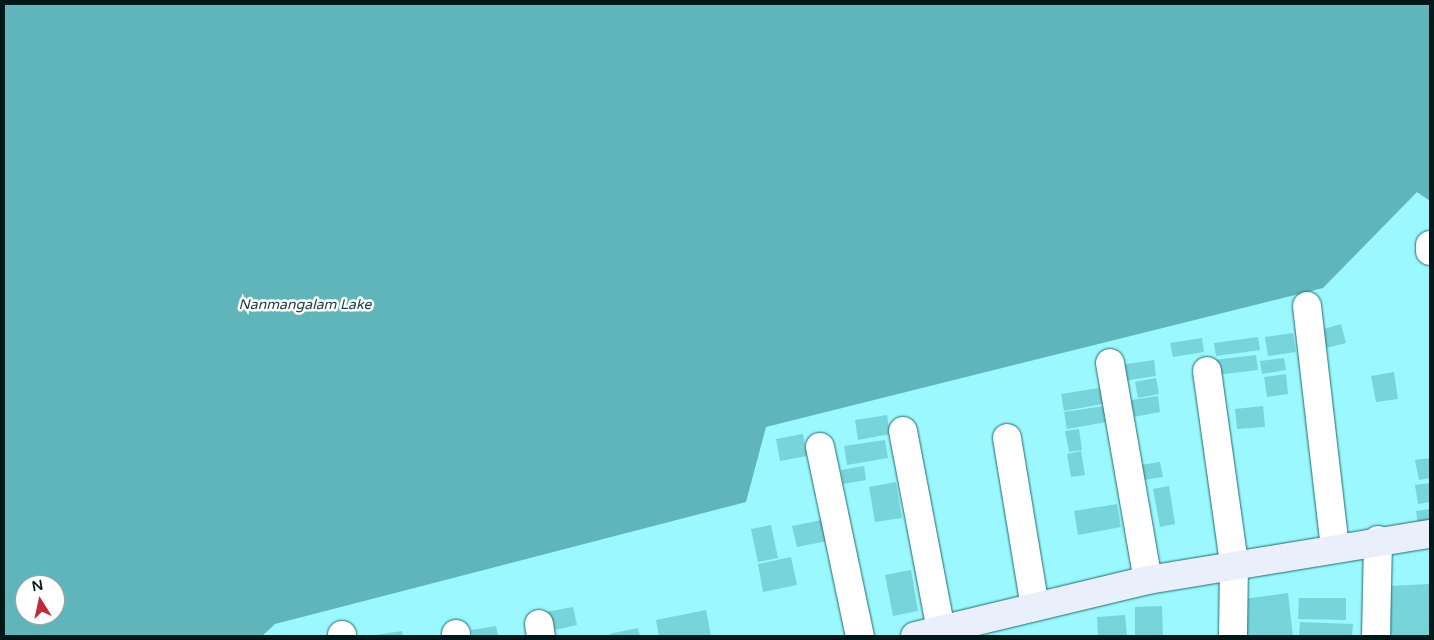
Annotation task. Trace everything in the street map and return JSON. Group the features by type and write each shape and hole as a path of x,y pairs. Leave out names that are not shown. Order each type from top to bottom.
{"street":[{"path":"1430,244 1430,251"},
{"path":"1307,306 1335,547"},
{"path":"1110,362 1148,580"},
{"path":"1206,371 1234,564 1233,636"},
{"path":"903,431 941,630"},
{"path":"1007,438 1035,608"},
{"path":"820,447 860,636"},
{"path":"915,636 1148,580 1335,547 1430,534"},
{"path":"1376,636 1378,540"}],"water":[{"name":"Nanmangalam Lake","path":"4,4 1430,4 1430,201 1417,192 1323,288 766,427 746,502 275,624 262,636 4,636"}],"building":[{"path":"1341,324 1346,343 1322,349 1317,331"},
{"path":"1293,333 1296,352 1268,356 1265,337"},
{"path":"1258,337 1260,350 1216,356 1214,343"},
{"path":"1202,338 1204,352 1173,357 1170,343"},
{"path":"1256,355 1258,370 1216,375 1214,360"},
{"path":"1284,358 1286,370 1262,374 1260,361"},
{"path":"1154,360 1156,376 1123,381 1120,365"},
{"path":"1394,372 1398,399 1376,402 1371,376"},
{"path":"1286,374 1288,394 1267,397 1264,377"},
{"path":"1156,378 1159,394 1138,398 1135,382"},
{"path":"1105,387 1108,403 1064,411 1061,394"},
{"path":"1158,396 1160,412 1128,418 1125,401"},
{"path":"1104,406 1107,422 1067,429 1064,412"},
{"path":"1263,406 1265,427 1237,429 1235,409"},
{"path":"887,415 890,434 858,440 855,420"},
{"path":"1079,429 1082,450 1069,452 1065,431"},
{"path":"803,434 807,456 780,461 776,439"},
{"path":"885,440 888,458 847,465 844,446"},
{"path":"1081,451 1085,475 1071,477 1067,454"},
{"path":"1430,458 1430,478 1419,480 1415,460"},
{"path":"1160,462 1163,477 1131,482 1128,467"},
{"path":"864,466 866,480 843,484 841,470"},
{"path":"896,482 902,518 875,522 869,487"},
{"path":"1430,483 1430,502 1418,504 1415,485"},
{"path":"1169,486 1175,524 1160,527 1153,489"},
{"path":"1117,504 1121,527 1078,535 1074,511"},
{"path":"1430,509 1430,522 1418,524 1416,511"},
{"path":"822,520 827,541 797,547 792,526"},
{"path":"771,525 778,558 758,562 751,529"},
{"path":"791,557 797,585 763,592 758,564"},
{"path":"911,570 918,611 893,616 885,575"},
{"path":"1430,584 1430,636 1391,636 1389,586"},
{"path":"1288,593 1293,636 1247,636 1243,599"},
{"path":"1299,598 1346,598 1346,620 1298,619"},
{"path":"1162,606 1163,636 1135,636 1135,607"},
{"path":"573,607 577,625 550,631 546,612"},
{"path":"706,610 711,636 659,636 656,620"},
{"path":"1125,615 1127,636 1098,636 1097,617"},
{"path":"1300,622 1353,624 1352,636 1299,636"},
{"path":"496,626 498,636 472,636 471,630"},
{"path":"638,628 640,636 610,636 609,634"},
{"path":"402,631 403,636 376,636 376,635"}]}
